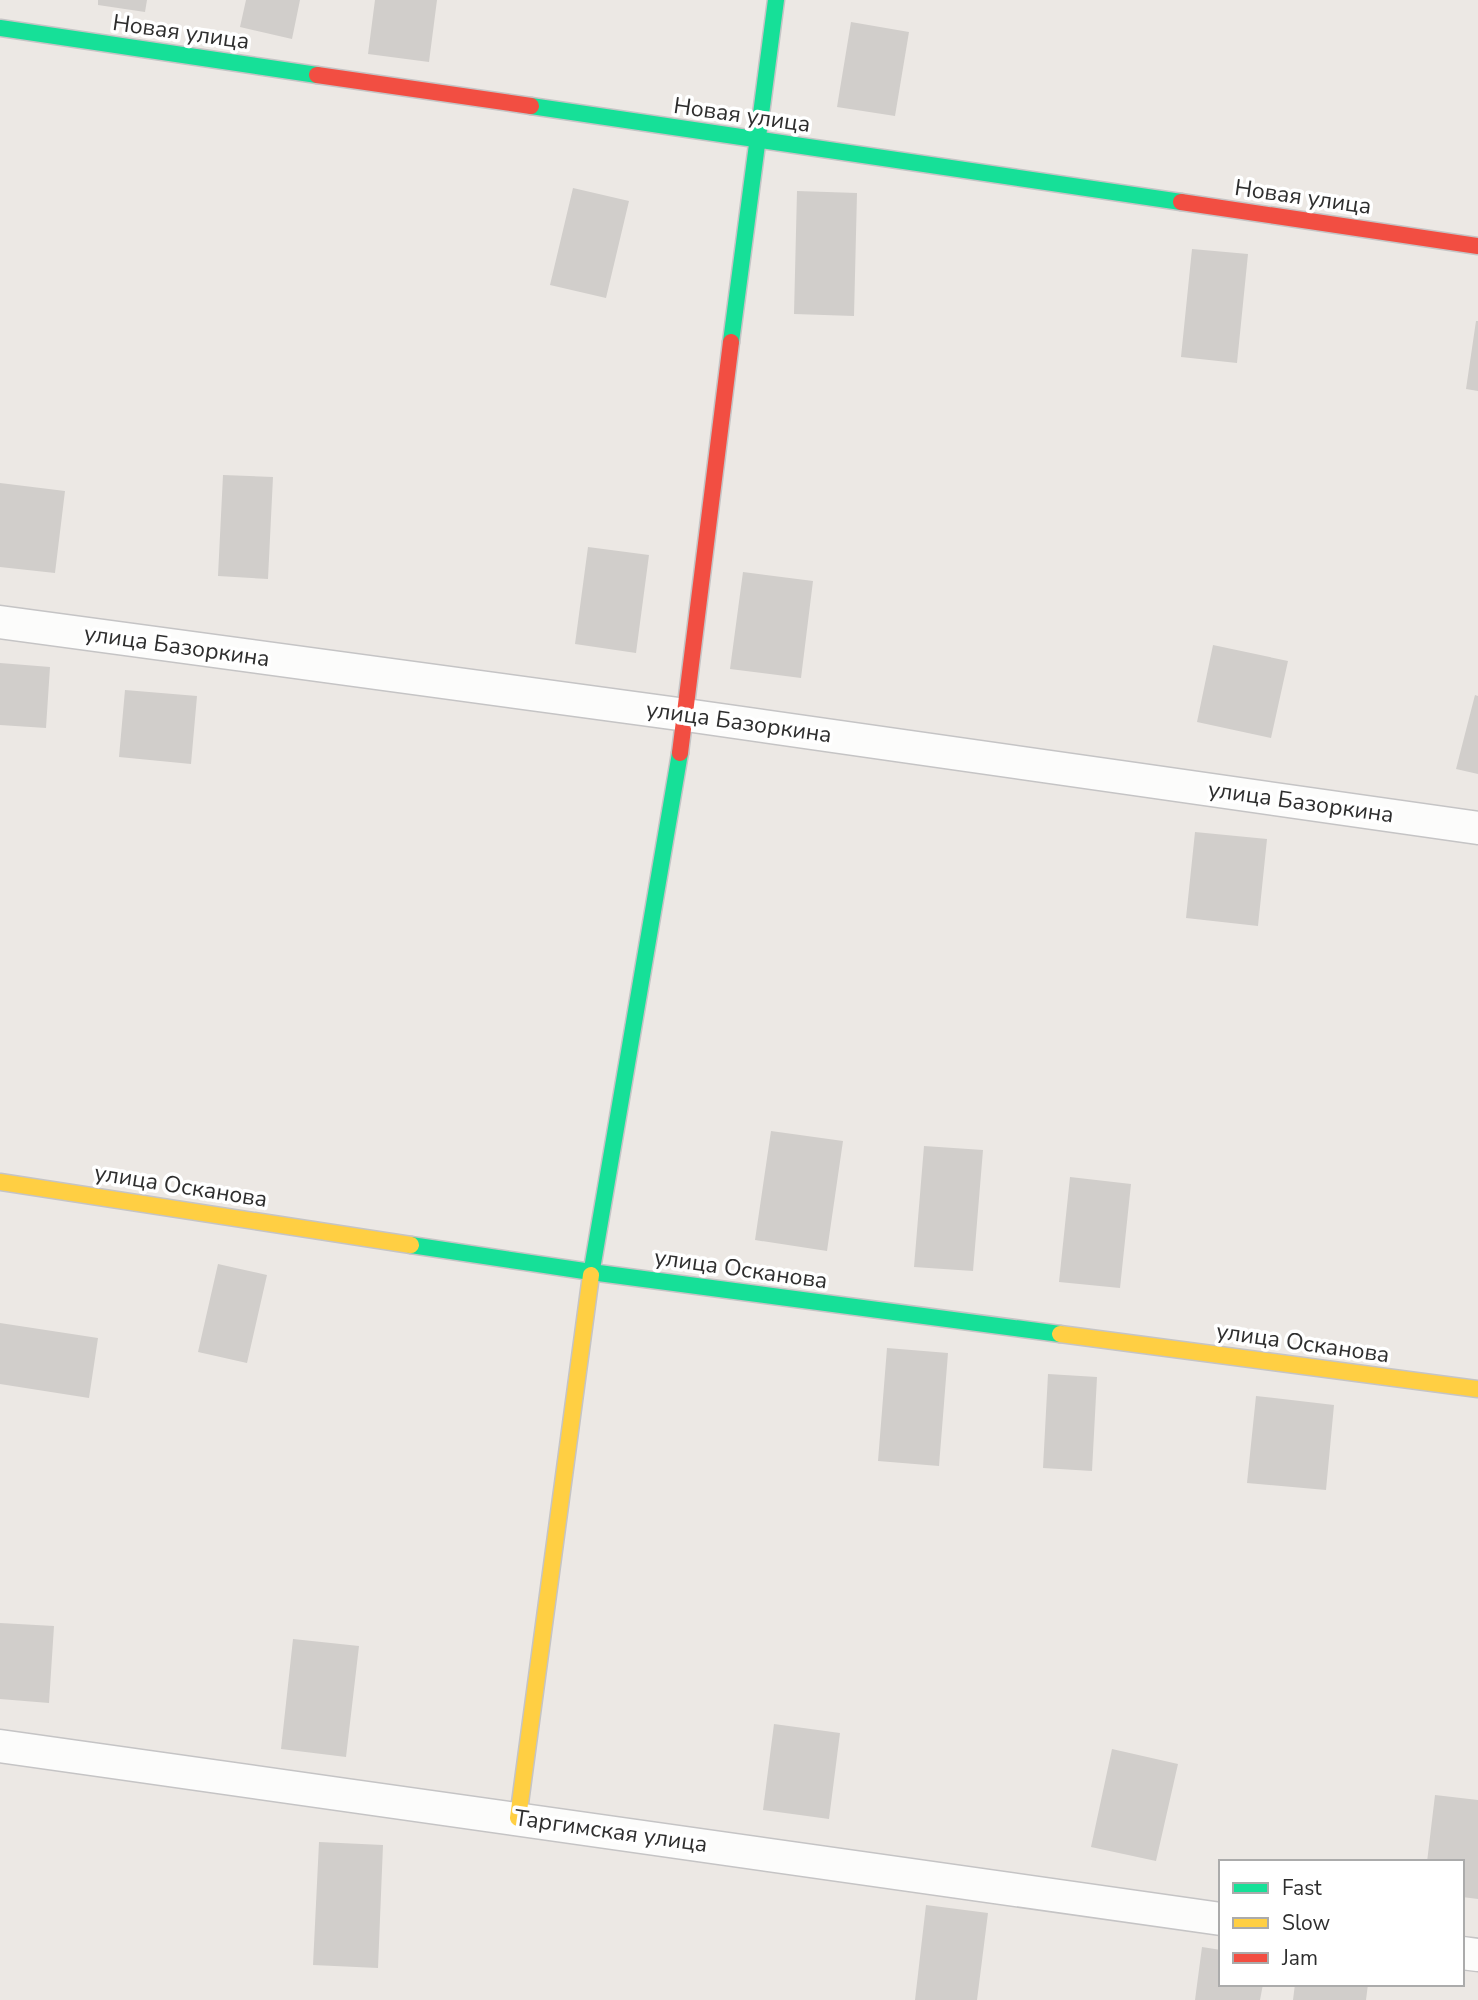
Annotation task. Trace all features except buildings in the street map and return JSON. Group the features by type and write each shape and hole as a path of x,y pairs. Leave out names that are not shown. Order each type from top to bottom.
{"street":[{"path":"518,1818 591,1272 686,715 756,140 776,0"},
{"name":"Новая улица","path":"0,28 1478,246"},
{"name":"улица Базоркина","path":"0,622 686,715 1478,828"},
{"name":"улица Осканова","path":"0,1182 591,1272 1478,1389"},
{"name":"Таргимская улица","path":"0,1746 1219,1919"}],"traffic: fast":[{"path":"731,342 776,0"},
{"path":"0,28 317,75"},
{"path":"531,106 1181,202"},
{"path":"591,1275 680,753"},
{"path":"411,1245 591,1272 1060,1334"}],"traffic: slow":[{"path":"0,1182 411,1245"},
{"path":"518,1818 591,1275"},
{"path":"1060,1334 1478,1389"}],"traffic: jam":[{"path":"317,75 531,106"},
{"path":"1181,202 1478,246"},
{"path":"680,753 731,342"}]}
